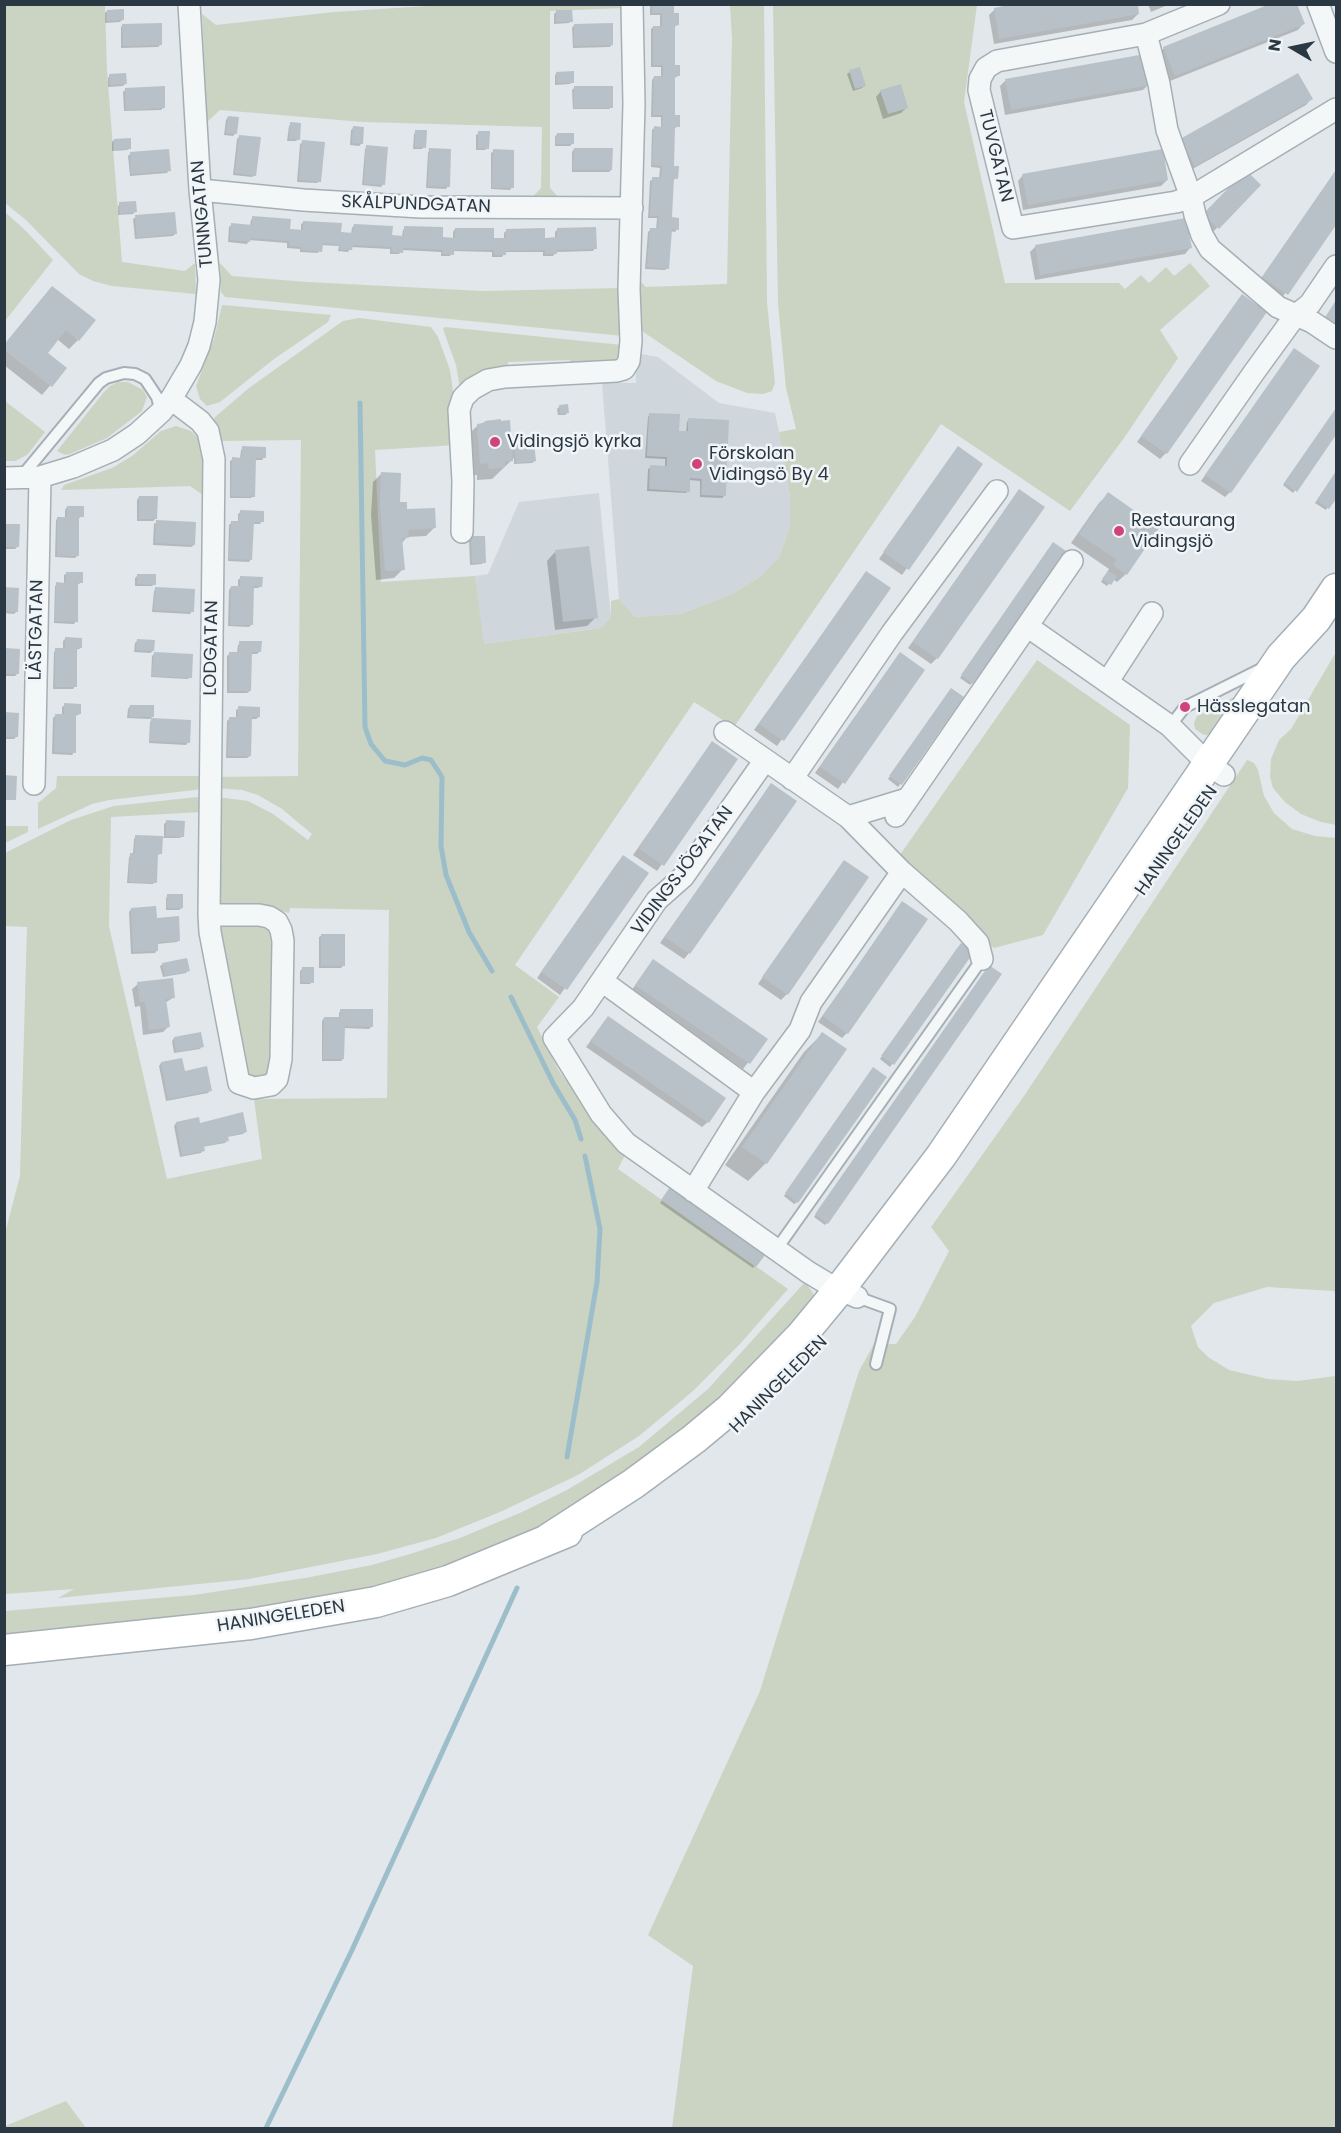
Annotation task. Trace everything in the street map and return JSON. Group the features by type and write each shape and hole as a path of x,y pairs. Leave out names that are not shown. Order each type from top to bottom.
{"main road":[{"name":"HANINGELEDEN","path":"1216,769 1294,666 1316,619 1336,589"},
{"name":"HANINGELEDEN","path":"4,1650 251,1624 376,1602 448,1581 548,1539 633,1484 694,1440 730,1409 801,1336 848,1294 1016,1048 1099,949 1216,769 1281,657 1316,619"}],"street":[{"name":"TUNNGATAN","path":"22,477 73,468 113,450 137,434 166,406 191,365 199,346 208,299 208,260 200,190 189,4"},
{"path":"462,532 463,481 459,410 463,398 472,389 488,380 505,377 617,371 624,369 629,361 634,104 632,4"},
{"name":"TUVGATAN","path":"1219,4 1146,34 997,61 986,68 980,79 979,90 1013,228 1176,202 1191,197 1336,109"},
{"path":"1318,4 1336,52"},
{"path":"1146,34 1159,84 1167,130 1202,235 1210,249 1278,307 1312,322 1336,338"},
{"name":"SKÅLPUNDGATAN","path":"200,190 303,200 421,207 632,208"},
{"path":"1191,464 1295,316 1310,304 1336,266"},
{"name":"LODGATAN","path":"166,406 200,421 208,431 214,459 209,915 214,957 239,1083 246,1087 271,1085 277,1079 280,1070 283,941 281,930 277,922 269,917 209,915"},
{"name":"LÄSTGATAN","path":"22,477 34,784"},
{"path":"792,779 892,633 997,491"},
{"path":"848,818 901,807 1072,561"},
{"path":"1108,681 1152,613"},
{"path":"1028,626 1170,726 1216,769"},
{"path":"725,732 848,818 902,872 958,921 978,943 982,959"},
{"name":"VIDINGSJÖGATAN","path":"765,760 682,877 657,900 583,1008 554,1038 601,1114 626,1143 808,1272 848,1294"},
{"path":"693,1191 754,1092 800,1030 811,1002 902,872"},
{"path":"602,981 754,1092"}],"lane":[{"path":"22,477 99,383 106,378 124,373 135,374 145,380 166,406"},
{"path":"1170,726 1185,707 1262,669 1281,657"},
{"path":"776,1250 982,959"},
{"path":"848,1294 890,1309 876,1364"}],"shaded area":[{"name":"Förskolan Vidingsö By 4","path":"636,353 658,357 719,403 775,413 779,432 790,496 790,527 779,557 761,576 734,593 681,614 635,617 619,599 602,383 636,383"},
{"path":"599,493 611,617 601,628 483,644 475,576 488,574 519,502"}],"green space":[{"path":"623,4 623,8 550,11 550,188 560,199 531,199 541,188 542,127 363,122 220,110 207,122 202,14 216,25 334,12 443,5"},
{"path":"4,5 105,5 107,71 122,262 185,271 195,263 196,294 112,286 93,281 79,274 26,220 5,203"},
{"path":"730,5 764,5 767,302 775,383 772,391 763,394 747,393 716,381 642,331 636,317 638,279 646,287 727,284 732,38"},
{"path":"773,5 977,5 964,102 1005,283 1119,283 1125,289 1141,275 1149,283 1166,267 1174,276 1190,263 1210,286 1160,330 1178,358 1124,438 1070,511 941,424 734,727 694,702 515,965 559,997 537,1027 559,1071 611,1139 626,1153 618,1169 788,1289 740,1344 693,1391 639,1436 578,1475 500,1512 436,1538 377,1554 249,1579 58,1598 74,1589 5,1594 4,1237 20,1176 27,927 5,926 5,853 71,820 114,806 197,797 201,799 202,812 111,817 109,926 167,1179 262,1159 254,1099 387,1098 389,910 290,908 289,913 271,908 227,907 217,898 217,797 248,801 273,814 308,840 312,834 282,809 258,795 242,790 217,788 217,777 298,776 301,440 220,441 213,423 215,417 249,388 343,321 359,318 431,327 438,337 450,370 457,445 375,450 381,582 475,576 484,644 601,628 611,617 611,601 619,599 635,617 681,614 734,593 761,576 779,557 790,527 790,496 779,432 796,429 786,388 778,304"},
{"path":"5,212 53,260 5,321"},
{"path":"220,263 232,276 307,282 483,291 621,288 623,336 225,297 221,292"},
{"path":"222,305 331,315 328,322 274,359 220,402 207,406 200,399 196,386 214,339"},
{"path":"445,327 622,345 618,360 571,365 570,360 508,362 508,373 460,389 456,365 443,329"},
{"path":"118,382 128,382 143,390 147,397 142,411 107,438 70,454 65,455 57,451 104,392"},
{"path":"5,401 45,432 27,455 15,461 5,461"},
{"path":"176,426 191,431 202,442 206,497 190,486 61,490 64,485 112,468 132,456 161,431"},
{"path":"1336,652 1336,825 1301,814 1285,802 1273,788 1270,777 1271,759 1279,740 1291,729"},
{"path":"1037,660 1130,725 1128,788 1043,935 994,948 897,859"},
{"path":"1242,693 1212,735 1204,735 1195,729 1194,723 1197,716"},
{"path":"1247,760 1254,763 1258,770 1264,796 1274,813 1292,829 1315,836 1336,838 1336,1295 1334,1291 1267,1287 1214,1303 1191,1326 1198,1347 1208,1357 1229,1370 1268,1379 1297,1381 1336,1376 1336,2128 672,2128 693,1966 648,1935 760,1691 859,1371 874,1344 896,1344 915,1317 949,1251 931,1227 1024,1096"},
{"path":"57,776 203,776 203,789 92,804 38,829 38,803 56,788"},
{"path":"5,826 28,826 28,832 5,843"},
{"path":"226,923 259,923 270,930 275,941 270,1072 263,1079 248,1078 218,928"},
{"path":"805,1282 813,1293 814,1301 719,1408 581,1507 515,1540 457,1564 393,1584 257,1610 5,1637 5,1611 194,1595 305,1578 372,1565 410,1554 460,1538 522,1512 567,1490 639,1447 708,1389"},
{"path":"66,2101 86,2128 5,2128 5,2126"}],"building":[{"path":"652,4 674,4 674,13 679,13 679,25 675,25 675,65 680,65 680,76 675,76 675,115 680,115 680,127 675,127 674,166 679,166 678,179 674,178 672,217 679,218 679,230 672,229 669,269 647,267 650,228 658,228 659,216 650,216 652,177 661,177 662,166 652,165 654,126 662,127 663,115 653,115 654,76 663,76 663,65 653,65 653,26 662,26 662,13 652,13"},
{"path":"1013,4 1138,4 1139,14 999,39 994,8"},
{"path":"1270,4 1297,4 1305,24 1175,76 1163,47"},
{"path":"124,9 124,20 107,21 107,10"},
{"path":"556,10 572,10 573,22 556,22"},
{"path":"162,23 162,45 123,46 122,24"},
{"path":"613,23 613,45 574,46 574,24"},
{"path":"1145,54 1150,85 1011,110 1005,79"},
{"path":"860,67 866,86 855,89 849,70"},
{"path":"574,71 574,83 557,83 556,72"},
{"path":"126,73 127,84 110,85 109,74"},
{"path":"1298,73 1313,99 1195,166 1180,139"},
{"path":"901,84 908,108 888,114 880,90"},
{"path":"165,86 165,108 126,110 125,88"},
{"path":"574,86 613,86 613,108 574,108"},
{"path":"228,116 239,117 237,134 226,133"},
{"path":"290,122 301,123 300,140 289,139"},
{"path":"353,126 364,127 363,144 352,143"},
{"path":"415,130 427,130 426,148 415,147"},
{"path":"478,131 490,131 489,149 478,148"},
{"path":"557,133 574,133 574,144 556,144"},
{"path":"239,135 261,137 256,176 235,173"},
{"path":"131,138 131,149 114,150 114,139"},
{"path":"302,140 325,142 321,182 299,180"},
{"path":"366,145 388,147 385,185 364,184"},
{"path":"429,148 451,149 450,187 428,186"},
{"path":"574,148 613,148 612,170 573,170"},
{"path":"169,149 171,171 131,174 130,152"},
{"path":"493,149 514,150 514,188 492,188"},
{"path":"1163,149 1168,180 1028,205 1022,174"},
{"path":"1246,170 1261,185 1219,229 1203,214"},
{"path":"1336,170 1336,225 1288,295 1262,277"},
{"path":"136,201 137,212 120,214 119,202"},
{"path":"175,212 177,234 137,238 135,215"},
{"path":"252,216 291,219 290,229 303,230 303,221 342,223 341,232 353,233 354,224 393,226 392,235 404,236 404,226 443,227 443,237 455,238 455,228 494,228 494,238 506,238 506,229 545,228 545,238 557,237 557,228 596,227 597,249 557,250 557,254 545,254 545,250 506,251 506,255 494,255 494,250 454,250 454,255 442,254 443,250 404,248 403,253 391,252 392,247 353,245 352,250 340,250 340,245 323,243 322,252 289,246 289,241 251,238 250,242 230,240 231,223 252,225"},
{"path":"1186,218 1192,248 1040,275 1035,245"},
{"path":"52,286 96,320 79,341 66,330 48,353 67,368 52,387 4,350 4,345"},
{"path":"1242,294 1267,312 1167,454 1141,436"},
{"path":"1336,300 1336,327 1324,319"},
{"path":"1294,348 1320,366 1231,493 1205,475"},
{"path":"568,404 569,413 560,414 559,405"},
{"path":"1336,408 1336,435 1297,492 1284,483"},
{"path":"649,413 680,414 679,431 688,431 688,418 729,420 728,444 715,443 714,455 727,456 726,496 701,495 702,479 690,478 690,492 649,489 650,465 667,466 667,457 647,456"},
{"name":"Vidingsjö kyrka","path":"501,419 501,421 510,420 513,461 505,462 505,467 489,469 488,463 480,464 477,424"},
{"path":"534,442 536,461 516,463 514,444"},
{"path":"242,446 266,447 266,458 256,458 255,497 231,496 232,457 242,458"},
{"path":"958,446 983,464 909,570 883,552"},
{"path":"1336,471 1336,499 1329,509 1317,500"},
{"path":"381,472 401,473 400,502 407,502 407,509 435,508 436,528 408,530 409,538 402,538 405,570 385,571 380,505"},
{"path":"1019,489 1045,507 938,659 913,642"},
{"name":"Restaurang Vidingsjö","path":"1108,492 1159,528 1127,575 1113,565 1117,560 1079,534"},
{"path":"139,496 158,496 157,519 139,519"},
{"path":"67,506 84,506 84,517 79,517 79,556 57,556 57,517 67,517"},
{"path":"240,510 264,511 264,522 254,522 252,560 229,559 231,521 239,521"},
{"path":"156,520 196,522 195,545 155,543"},
{"path":"4,524 20,524 19,547 4,547"},
{"path":"471,536 485,536 486,563 472,563"},
{"path":"1053,542 1066,551 973,684 961,675"},
{"path":"589,546 598,618 563,622 555,550"},
{"path":"866,571 891,588 784,741 759,724"},
{"path":"1108,571 1117,576 1111,585 1102,579"},
{"path":"66,572 83,572 83,583 78,583 78,622 55,621 56,582 66,583"},
{"path":"137,574 156,574 156,585 137,584"},
{"path":"240,576 263,577 262,587 254,586 253,625 230,625 231,586 240,586"},
{"path":"4,587 19,588 18,612 4,611"},
{"path":"155,587 195,589 194,612 154,610"},
{"path":"65,637 82,638 82,648 77,648 77,687 55,687 55,648 65,648"},
{"path":"137,639 155,640 154,651 136,650"},
{"path":"239,641 262,641 261,652 252,652 251,691 229,691 229,652 239,652"},
{"path":"4,648 20,649 19,674 4,674"},
{"path":"154,652 193,654 192,678 152,676"},
{"path":"900,652 925,670 845,784 820,767"},
{"path":"951,688 964,697 902,785 889,776"},
{"path":"64,703 81,704 81,714 76,714 76,753 54,752 55,714 64,714"},
{"path":"130,705 154,705 154,717 129,717"},
{"path":"238,706 260,707 260,717 252,717 251,756 228,756 229,717 238,717"},
{"path":"4,712 19,713 18,737 4,737"},
{"path":"151,718 191,720 190,743 150,741"},
{"path":"712,741 738,759 664,866 638,848"},
{"path":"4,775 17,776 16,800 4,800"},
{"path":"771,783 797,801 690,954 665,937"},
{"path":"166,820 185,821 184,837 166,836"},
{"path":"135,835 163,836 162,854 158,854 157,883 129,882 130,853 135,853"},
{"path":"623,855 649,873 567,990 541,972"},
{"path":"844,860 869,877 788,995 762,977"},
{"path":"167,894 183,894 183,908 167,908"},
{"path":"902,901 928,919 848,1034 823,1016"},
{"path":"156,906 157,918 179,916 180,941 158,942 158,951 133,952 131,908"},
{"path":"321,934 345,934 345,966 321,966"},
{"path":"961,943 974,952 894,1065 881,1056"},
{"path":"187,958 190,971 165,976 162,963"},
{"path":"653,959 768,1039 750,1064 635,985"},
{"path":"989,965 1002,974 828,1224 815,1214"},
{"path":"302,967 314,967 314,983 301,982"},
{"path":"173,978 175,998 166,999 170,1027 149,1030 145,1002 140,1002 137,982"},
{"path":"340,1009 373,1009 373,1027 345,1026 344,1059 323,1059 324,1017 340,1017"},
{"path":"608,1016 726,1098 709,1123 590,1041"},
{"path":"201,1032 204,1047 176,1052 174,1037"},
{"path":"822,1032 847,1049 767,1164 742,1147"},
{"path":"182,1058 185,1071 207,1066 212,1091 168,1099 161,1062"},
{"path":"873,1067 887,1077 798,1203 785,1193"},
{"path":"243,1112 247,1132 228,1136 229,1141 204,1146 205,1151 182,1155 176,1122 199,1117 200,1123"},
{"path":"670,1187 766,1254 756,1267 661,1200"}],"waterway":[{"path":"360,403 365,727 371,744 385,761 405,765 422,758 431,760 442,777 441,846 446,875 469,932 492,971"},
{"path":"511,997 553,1083 575,1120 581,1139"},
{"path":"567,1457 597,1282 600,1229 585,1156"},
{"path":"266,2128 352,1950 517,1588"}],"place":[{"name":"Vidingsjö kyrka","path":"495,442"},
{"name":"Förskolan Vidingsö By 4","path":"697,464"},
{"name":"Restaurang Vidingsjö","path":"1119,531"},
{"name":"Hässlegatan","path":"1185,707"}]}
